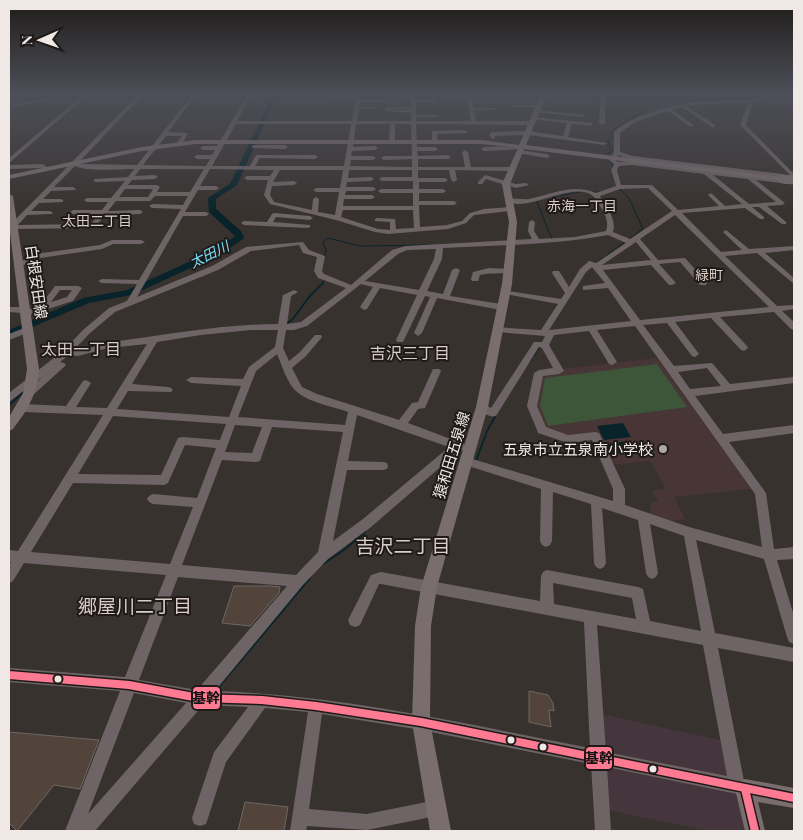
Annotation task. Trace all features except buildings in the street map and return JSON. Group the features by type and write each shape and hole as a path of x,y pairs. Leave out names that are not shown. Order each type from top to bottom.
{"main road":[{"path":"9,177 180,143 350,145 392,142 415,150 435,145 467,142 504,133"},
{"path":"506,183 527,133"},
{"path":"540,133 571,153 794,179"},
{"name":"猿和田五泉線","path":"440,831 421,722 423,626 429,587 464,452 482,407 509,271 510,242 513,233 506,183"},
{"name":"白根安田線","path":"9,196 11,228 27,318 33,380 30,393 23,408 9,426"},
{"path":"755,831 741,788 794,798"}],"street":[{"path":"9,161 41,133"},
{"path":"11,228 104,133"},
{"path":"131,301 227,133"},
{"path":"338,218 352,133"},
{"path":"392,133 392,142"},
{"path":"414,133 417,230"},
{"path":"434,133 435,145"},
{"path":"465,133 467,142"},
{"path":"493,137 492,134 496,133"},
{"path":"484,149 517,133"},
{"path":"534,133 547,156"},
{"path":"549,133 564,138 604,142"},
{"path":"560,145 566,133"},
{"path":"617,133 614,170 620,187"},
{"path":"752,133 794,179"},
{"path":"11,228 93,226 164,134 186,134 180,143"},
{"path":"571,153 575,139"},
{"path":"203,148 221,144"},
{"path":"350,145 375,148"},
{"path":"254,147 285,148"},
{"path":"384,158 415,150"},
{"path":"398,152 415,150 448,157"},
{"path":"465,152 468,168"},
{"path":"198,157 214,156"},
{"path":"252,167 258,156 315,157"},
{"path":"348,158 373,158"},
{"path":"615,158 632,158 783,176 789,182 632,163 615,158"},
{"path":"75,163 78,166 206,170"},
{"path":"784,166 794,165"},
{"path":"9,166 43,166 46,169"},
{"path":"110,177 118,167"},
{"path":"179,173 252,167 512,169"},
{"path":"278,167 266,193 267,199 272,203 312,214 338,218 377,231 448,228 464,222 472,214 574,190 585,190 596,195 601,201 611,221 609,233"},
{"path":"452,168 454,180"},
{"path":"706,172 762,218"},
{"path":"480,183 485,177 516,186 526,185"},
{"path":"598,267 633,240 675,212 782,203 748,177"},
{"path":"96,180 155,178"},
{"path":"247,178 294,183"},
{"path":"344,180 371,179"},
{"path":"382,179 445,180"},
{"path":"596,195 620,187 650,186 794,327"},
{"path":"87,200 150,199 158,187 123,187"},
{"path":"153,194 216,188"},
{"path":"48,189 73,189"},
{"path":"342,192 373,189"},
{"path":"316,190 372,197"},
{"path":"381,191 444,191"},
{"path":"711,196 724,208"},
{"path":"301,243 316,200"},
{"path":"38,201 61,201"},
{"path":"340,208 454,203"},
{"path":"761,205 784,223"},
{"path":"152,206 206,211"},
{"path":"73,212 140,212"},
{"path":"26,213 50,213"},
{"path":"269,224 274,215 312,214"},
{"path":"377,220 394,220 393,231"},
{"path":"244,222 308,226"},
{"path":"532,222 531,231 537,242"},
{"path":"448,228 451,245"},
{"path":"726,232 748,252"},
{"path":"30,393 68,359 78,353 108,345 201,332 294,327 304,324 360,282 394,252 406,248 537,242 582,238 609,233 633,240 655,262 672,283"},
{"path":"19,265 38,256 102,247 112,242 141,242"},
{"path":"301,243 306,251 321,256 318,271 323,277 352,288"},
{"path":"9,398 67,352 112,310 182,282 249,249 301,243"},
{"path":"400,340 438,259 440,246"},
{"path":"720,254 794,248"},
{"path":"759,251 794,282"},
{"path":"598,267 682,260 703,283"},
{"path":"619,508 620,489 595,436 568,439 542,430 532,406 539,373 559,371 545,346 546,333 583,271 592,263 598,267 760,493 769,555 794,637"},
{"path":"446,296 456,270"},
{"path":"475,280 476,274 483,271 509,271"},
{"path":"556,274 569,293"},
{"path":"102,281 142,282"},
{"path":"360,282 501,307"},
{"path":"364,307 378,284"},
{"path":"586,288 611,285"},
{"path":"294,292 287,295 280,328 279,348 287,367 300,389 314,397 401,424 547,487 769,555 794,553"},
{"path":"505,292 563,302"},
{"path":"418,333 435,294"},
{"path":"9,330 44,307"},
{"path":"497,329 546,333 794,307"},
{"path":"9,310 27,318"},
{"path":"713,315 744,348"},
{"path":"9,337 27,318"},
{"path":"669,320 695,354"},
{"path":"591,328 612,362"},
{"path":"287,367 318,337"},
{"path":"9,577 15,556 71,478 154,340"},
{"path":"482,407 493,413 537,344 545,346"},
{"path":"74,831 252,369 279,348"},
{"path":"67,352 78,353"},
{"path":"672,370 709,365 728,388"},
{"path":"401,424 415,406 422,405 436,371"},
{"path":"191,380 247,383"},
{"path":"688,393 794,380"},
{"path":"69,410 86,384"},
{"path":"125,387 168,390"},
{"path":"23,408 110,412 350,429"},
{"path":"324,555 353,410"},
{"path":"219,456 256,458 268,423"},
{"path":"720,439 794,429"},
{"path":"71,478 164,480 182,441 224,444"},
{"path":"84,831 253,637 299,581 324,555 464,452"},
{"path":"343,465 383,466"},
{"path":"546,541 547,487"},
{"path":"153,499 201,503"},
{"path":"596,501 600,563"},
{"path":"643,516 652,573"},
{"path":"9,674 129,686 199,698 262,700 316,706 421,722 741,788 709,640 689,532"},
{"path":"15,556 299,581"},
{"path":"547,610 547,576 638,593 644,628"},
{"path":"355,620 375,579 429,587 794,655"},
{"path":"590,618 603,831"},
{"path":"200,818 220,758 262,700"},
{"path":"316,706 299,824 367,822 436,808"}],"shaded area":[{"name":"五泉市立五泉南小学校","path":"657,358 751,489 674,497 685,519 670,521 650,514 651,502 658,501 652,491 666,489 650,461 611,465 597,433 568,437 544,428 536,406 541,377 546,374 560,369"},
{"path":"601,714 725,741 745,831 709,831 607,810"}],"green space":[{"path":"657,364 687,407 548,426 540,406 545,378"}],"water":[{"path":"623,423 631,437 604,440 597,426"},
{"path":"628,441 633,451 611,454 606,444"}],"waterway":[{"name":"太田川","path":"9,334 87,300 129,293 218,252 240,237 212,210 212,198 233,185 257,133"},
{"path":"612,133 613,137 608,139 611,152 606,155 607,160 613,165 611,171 616,185"},
{"path":"596,263 643,229 629,198 619,188"},
{"path":"553,197 580,192"},
{"path":"590,192 600,192"},
{"path":"538,200 537,202 552,239 550,239"},
{"path":"324,258 326,250 323,242 328,238 360,246 428,245"},
{"path":"322,284 324,280"},
{"path":"286,324 293,319 309,297 322,284"},
{"path":"78,351 100,345"},
{"path":"529,362 541,345"},
{"path":"9,405 25,391"},
{"path":"476,461 487,431 496,415"},
{"path":"323,564 344,550 365,532"},
{"path":"287,605 310,578"},
{"path":"215,691 288,604"}],"transit line":[{"name":"基幹","path":"9,675 129,685 199,698 262,700 316,706 421,722 794,798"},
{"name":"基幹","path":"745,789 755,831"}],"place":[{"name":"五泉市立五泉南小学校","path":"663,449"}],"district":[{"name":"赤海一丁目","path":"582,205"},
{"name":"太田二丁目","path":"97,220"},
{"name":"緑町","path":"709,274"},
{"name":"太田一丁目","path":"81,348"},
{"name":"吉沢三丁目","path":"410,352"},
{"name":"吉沢二丁目","path":"403,545"},
{"name":"郷屋川二丁目","path":"135,605"}]}
